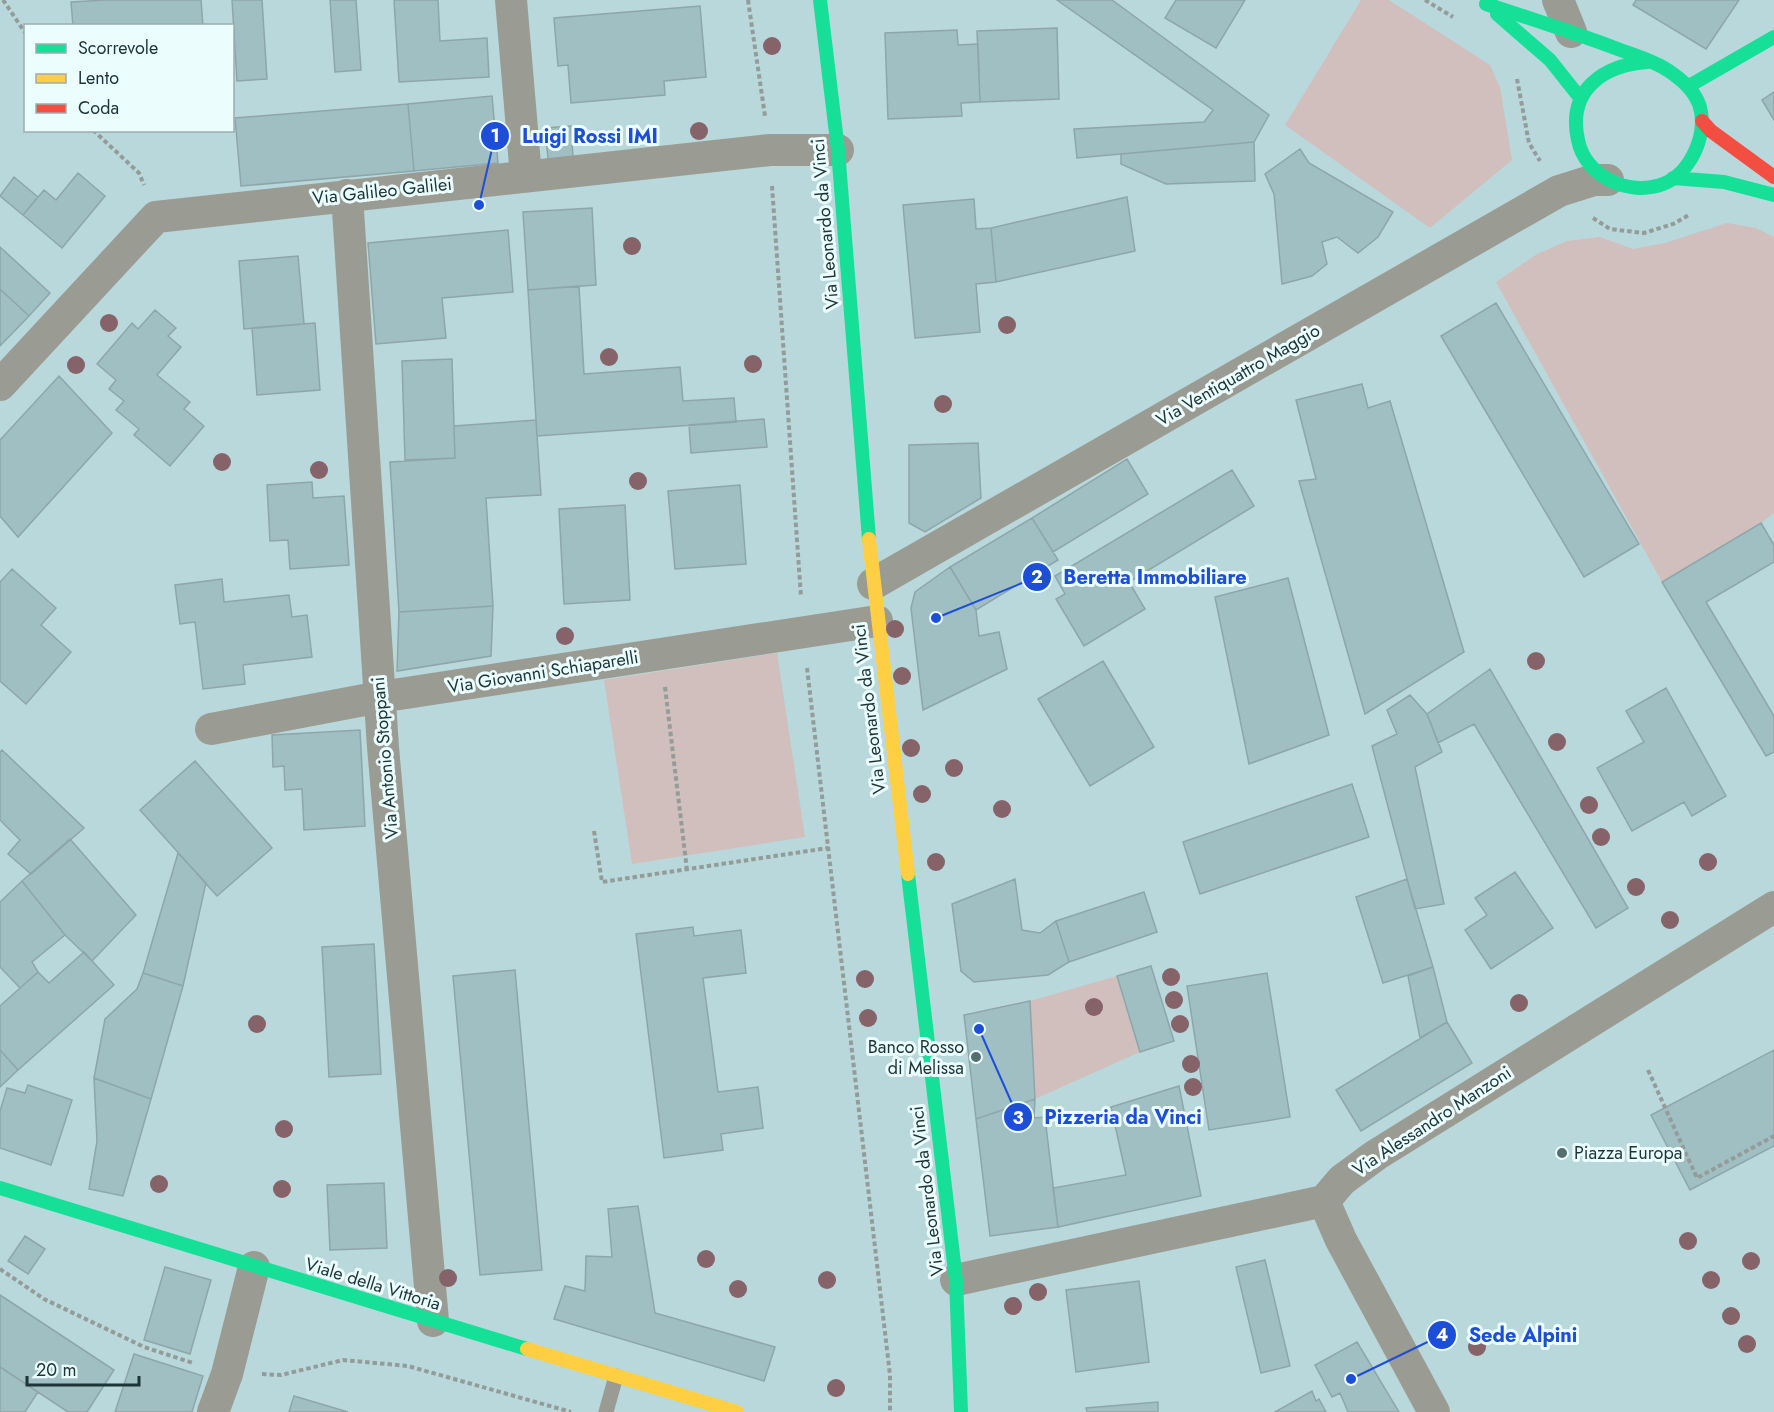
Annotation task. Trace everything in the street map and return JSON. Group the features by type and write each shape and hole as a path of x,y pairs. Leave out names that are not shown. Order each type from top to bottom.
{"street":[{"path":"512,0 525,176"},
{"name":"Via Leonardo da Vinci","path":"820,0 838,150 873,584 956,1280 961,1412"},
{"path":"1558,0 1571,32"},
{"path":"1482,2 1571,32 1673,71 1689,86 1698,102 1702,121 1701,136 1696,152 1685,168 1658,186 1626,187 1608,180 1589,165 1578,144 1575,120 1581,99 1592,82 1606,70 1624,63 1647,62"},
{"path":"1482,2 1550,60 1581,99"},
{"path":"1689,86 1774,37"},
{"path":"1702,121 1711,131 1774,177"},
{"name":"Via Galileo Galilei","path":"156,217 770,150 838,150"},
{"path":"1673,178 1698,178 1736,183 1774,195"},
{"name":"Via Ventiquattro Maggio","path":"873,584 1559,191 1594,180 1608,180"},
{"name":"Via Antonio Stoppani","path":"346,195 380,697 433,1321"},
{"path":"0,385 156,217"},
{"name":"Via Giovanni Schiaparelli","path":"211,729 380,697 877,621"},
{"name":"Via Alessandro Manzoni","path":"1324,1201 1342,1180 1376,1155 1774,907"},
{"name":"Viale della Vittoria","path":"0,1188 736,1412"},
{"path":"956,1280 1324,1201 1341,1240 1434,1412"},
{"path":"213,1412 227,1374 254,1267"}],"lane":[{"path":"606,1412 616,1376"}],"path":[{"path":"3,0 24,31"},
{"path":"748,0 770,150 803,632 890,1375 890,1412"},
{"path":"95,132 139,173 156,217"},
{"path":"661,654 687,870"},
{"path":"594,831 602,882 828,848"},
{"path":"1648,1070 1697,1178 1774,1136"},
{"path":"0,1269 44,1299 144,1347 227,1374 281,1375 343,1360 408,1366 571,1412"}],"shaded area":[{"path":"1361,0 1389,0 1490,65 1500,87 1512,160 1430,228 1285,125"},
{"path":"1727,223 1756,228 1774,237 1774,513 1662,582 1496,282 1537,254 1567,241 1600,237 1633,249 1665,243"},
{"path":"777,653 805,837 632,864 604,680"},
{"path":"1117,976 1140,1052 1035,1099 1030,1001"}],"building":[{"path":"201,0 203,24 73,24 71,2"},
{"path":"232,0 262,0 267,79 237,81"},
{"path":"330,0 356,0 361,70 335,72"},
{"path":"394,0 438,0 440,41 487,38 489,77 399,82"},
{"path":"1057,0 1112,0 1269,115 1254,142 1077,158 1074,129 1204,122 1213,110"},
{"path":"1176,0 1245,0 1216,48 1165,18"},
{"path":"1636,0 1739,0 1706,49 1633,5"},
{"path":"700,6 706,77 664,81 665,95 571,103 568,65 558,66 554,18"},
{"path":"1057,28 1059,99 980,102 977,31"},
{"path":"957,30 958,45 978,44 980,102 961,103 962,116 888,119 885,33"},
{"path":"1774,92 1774,120 1762,100"},
{"path":"492,96 498,163 414,171 408,104"},
{"path":"408,104 414,171 241,186 235,118"},
{"path":"571,126 573,157 548,159 545,128"},
{"path":"1254,142 1255,181 1166,184 1121,164 1121,154"},
{"path":"1300,149 1309,163 1393,212 1378,237 1358,253 1337,237 1322,242 1327,264 1312,276 1282,284 1274,194 1265,174"},
{"path":"78,173 105,196 62,248 23,215 44,190 56,200"},
{"path":"14,177 38,197 23,215 0,196"},
{"path":"1127,197 1135,251 996,282 991,228"},
{"path":"974,199 976,229 991,228 996,282 976,284 980,332 915,338 903,205"},
{"path":"592,208 596,285 528,290 523,212"},
{"path":"508,230 513,292 442,298 446,338 376,344 368,243"},
{"path":"0,247 50,293 29,316 0,289"},
{"path":"298,256 304,324 244,329 239,261"},
{"path":"579,286 584,374 680,367 683,401 734,398 736,422 537,436 528,290"},
{"path":"0,289 29,316 0,346"},
{"path":"1496,303 1639,544 1584,577 1441,336"},
{"path":"155,310 176,328 168,336 181,347 157,375 190,402 184,409 204,426 170,466 134,435 139,429 116,410 124,401 109,389 116,380 97,364 132,323 138,329"},
{"path":"315,323 320,390 257,395 252,328"},
{"path":"452,359 455,458 405,460 402,361"},
{"path":"59,376 112,433 18,537 0,516 0,440"},
{"path":"1362,384 1368,408 1390,401 1464,652 1365,714 1299,481 1316,479 1296,400"},
{"path":"764,419 767,447 691,453 689,425"},
{"path":"536,420 541,495 486,498 493,606 399,612 390,462 455,458 454,426"},
{"path":"978,443 981,498 925,532 909,523 909,445"},
{"path":"1127,459 1148,494 1053,552 1032,518"},
{"path":"1232,470 1254,506 1129,582 1145,609 1084,646 1056,599 1065,594 1055,576"},
{"path":"312,482 313,498 344,496 349,565 290,569 288,540 270,541 267,485"},
{"path":"740,485 746,564 675,569 668,491"},
{"path":"625,505 630,600 564,604 559,509"},
{"path":"1032,518 1058,560 976,610 950,567"},
{"path":"1761,523 1774,545 1774,562 1706,602 1774,716 1774,752 1766,756 1662,582"},
{"path":"950,567 976,610 979,636 999,632 1007,669 923,710 911,608 915,592"},
{"path":"12,569 56,608 41,625 71,652 26,704 0,681 0,582"},
{"path":"1288,578 1329,735 1249,764 1215,597"},
{"path":"222,579 224,602 289,595 292,617 307,615 312,657 243,665 245,684 203,689 195,622 180,624 175,585"},
{"path":"493,606 491,656 397,671 399,612"},
{"path":"1103,661 1154,747 1090,786 1038,699"},
{"path":"1490,669 1628,908 1596,928 1474,724 1438,743 1427,714"},
{"path":"1666,688 1726,796 1692,816 1684,802 1632,831 1597,768 1644,742 1626,711"},
{"path":"1410,695 1427,714 1442,752 1415,767 1444,904 1415,909 1372,746 1397,734 1387,710"},
{"path":"360,730 365,826 304,830 302,789 285,790 284,766 273,767 272,735"},
{"path":"2,750 84,828 31,874 8,854 20,840 0,820 0,752"},
{"path":"195,761 272,848 217,896 140,810"},
{"path":"1352,784 1369,837 1200,894 1183,842"},
{"path":"70,839 136,915 92,961 65,935 22,881"},
{"path":"178,853 206,883 183,986 143,973"},
{"path":"1515,872 1553,928 1491,969 1465,930 1487,915 1475,898"},
{"path":"1015,879 1022,930 1040,933 1056,921 1069,962 1048,975 974,982 961,971 952,904"},
{"path":"1407,879 1433,967 1383,983 1356,897"},
{"path":"22,881 65,935 32,962 38,972 20,988 0,967 0,902"},
{"path":"1144,892 1157,932 1069,962 1056,921"},
{"path":"693,927 694,936 741,930 746,973 703,978 718,1092 758,1087 763,1128 721,1134 723,1150 664,1158 636,934"},
{"path":"374,944 381,1074 329,1077 322,947"},
{"path":"84,952 114,985 18,1070 0,1050 0,1006 38,972 49,983"},
{"path":"1151,966 1174,1041 1140,1052 1117,976"},
{"path":"1433,967 1447,1022 1420,1038 1408,976"},
{"path":"515,970 542,1270 480,1275 453,976"},
{"path":"143,973 183,986 151,1099 94,1078 105,1019 137,989"},
{"path":"1267,973 1290,1117 1209,1130 1187,986"},
{"path":"1030,1001 1035,1099 976,1119 964,1015"},
{"path":"1447,1022 1472,1063 1361,1131 1336,1090"},
{"path":"0,1050 18,1070 0,1087"},
{"path":"1774,1050 1774,1146 1690,1190 1651,1115"},
{"path":"94,1078 151,1099 123,1196 89,1189 97,1141"},
{"path":"28,1085 72,1100 51,1165 0,1148 0,1111 7,1088 25,1093"},
{"path":"1179,1086 1201,1196 1058,1227 1053,1188 1126,1175 1111,1107"},
{"path":"1035,1099 1034,1118 1045,1117 1058,1227 990,1236 976,1119"},
{"path":"384,1183 387,1248 330,1250 327,1185"},
{"path":"638,1206 655,1313 775,1347 764,1381 554,1319 565,1286 585,1291 586,1256 612,1257 608,1209"},
{"path":"25,1236 45,1249 28,1274 8,1261"},
{"path":"1265,1260 1290,1366 1261,1373 1236,1267"},
{"path":"165,1267 211,1280 190,1354 144,1340"},
{"path":"1139,1281 1149,1362 1076,1372 1066,1290"},
{"path":"0,1295 114,1370 87,1412 68,1412 0,1367"},
{"path":"1357,1342 1399,1412 1348,1412 1340,1393 1332,1397 1315,1365"},
{"path":"134,1354 203,1376 192,1412 115,1412"},
{"path":"0,1367 38,1392 25,1412 0,1412"},
{"path":"1312,1391 1316,1401 1319,1399 1326,1412 1275,1412"},
{"path":"294,1396 348,1412 289,1412"},
{"path":"1158,1402 1158,1412 1087,1412 1086,1408"}],"traffic: fast":[{"path":"820,0 838,150 869,539"},
{"path":"1486,4 1650,61 1669,71 1690,89 1699,104 1702,127 1695,151 1682,171 1673,179 1663,184 1636,188 1610,180 1589,164 1582,153 1576,122 1583,94 1592,83 1617,68 1648,62"},
{"path":"1497,14 1550,60 1581,99"},
{"path":"1689,86 1774,37"},
{"path":"1673,178 1724,182 1774,195"},
{"path":"908,874 956,1280 961,1412"},
{"path":"0,1188 527,1349"}],"traffic: slow":[{"path":"869,539 908,874"},
{"path":"527,1349 737,1412"}],"traffic: jam":[{"path":"1702,121 1711,131 1774,177"}],"place":[{"name":"Luigi Rossi IMI","path":"479,205"},
{"name":"Beretta Immobiliare","path":"936,618"},
{"name":"Pizzeria da Vinci","path":"979,1029"},
{"name":"Banco Rosso di Melissa","path":"976,1057"},
{"name":"Piazza Europa","path":"1562,1153"},
{"name":"Sede Alpini","path":"1351,1379"}]}
